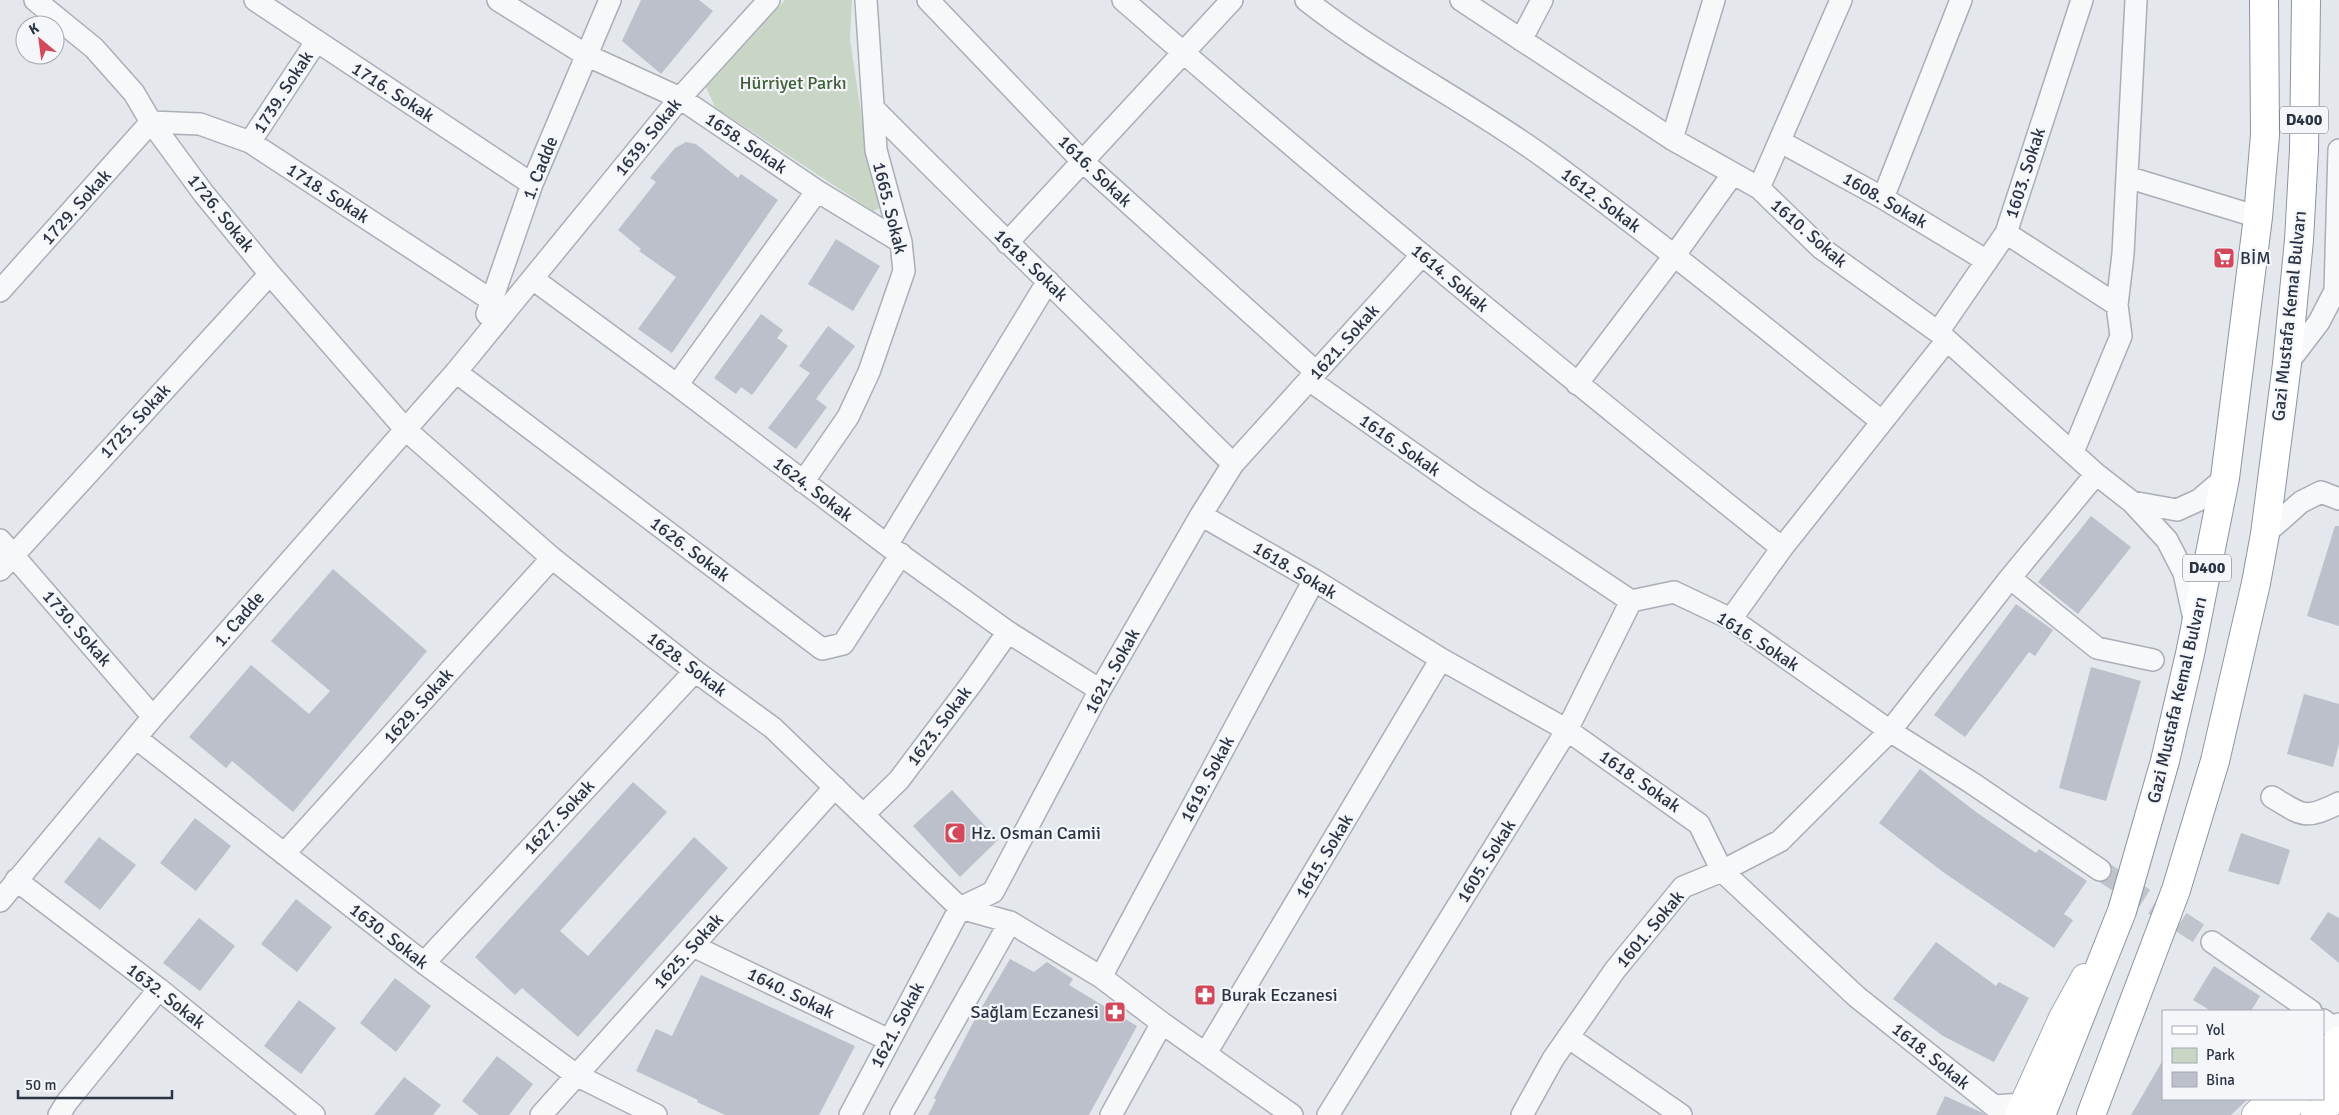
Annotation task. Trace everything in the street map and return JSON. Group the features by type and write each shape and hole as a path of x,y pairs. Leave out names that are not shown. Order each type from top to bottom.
{"main road":[{"name":"Gazi Mustafa Kemal Bulvarı","path":"2027,1111 2122,911 2165,761 2196,625 2225,478 2258,217 2265,135 2264,0"},
{"name":"Gazi Mustafa Kemal Bulvarı","path":"2091,1115 2122,1038 2176,890 2215,761 2238,667 2265,534 2287,364 2299,240 2304,150 2306,0"},
{"path":"2101,1115 2122,1038"},
{"path":"2324,1054 2339,1041"},
{"path":"2324,1076 2339,1064"},
{"path":"2315,1115 2339,1096"},
{"path":"2256,1115 2273,1100"},
{"path":"2278,1115 2295,1100"}],"street":[{"name":"1726. Sokak","path":"34,0 94,48 134,93 151,122 204,194 270,274 406,430"},
{"name":"1716. Sokak","path":"255,0 532,184"},
{"name":"1658. Sokak","path":"498,0 586,55 680,98 817,192 902,242"},
{"name":"1. Cadde","path":"482,340 491,300 532,184 610,0"},
{"name":"1639. Sokak","path":"533,279 680,98 769,0"},
{"name":"1665. Sokak","path":"803,482 848,417 869,372 904,271 902,242 876,150 866,0"},
{"name":"1616. Sokak","path":"928,0 1081,160 1313,376 1475,497 1631,600 1674,592 1731,619 1890,731 1972,783 2100,870"},
{"name":"1614. Sokak","path":"1123,0 1422,255 1577,384 1782,548"},
{"path":"1006,243 1081,160 1232,0"},
{"name":"1612. Sokak","path":"1306,0 1345,32 1426,79 1548,159 1674,256 1881,421"},
{"name":"1610. Sokak","path":"1461,0 1672,139 1732,175 1759,188 1821,248 1943,336 2096,474 2132,502 2167,540 2184,573 2196,625"},
{"path":"1521,40 1542,0"},
{"path":"1672,139 1714,0"},
{"path":"1759,188 1841,0"},
{"path":"1884,198 1961,0"},
{"name":"1603. Sokak","path":"1731,619 1782,548 1881,421 1943,336 1987,261 2006,233 2082,0"},
{"path":"2073,452 2121,336 2117,305 2123,254 2136,0"},
{"name":"1739. Sokak","path":"250,142 316,42"},
{"name":"1618. Sokak","path":"873,108 1006,243 1048,281 1233,464"},
{"name":"1718. Sokak","path":"151,122 200,124 250,142 491,300"},
{"name":"1729. Sokak","path":"0,291 151,122"},
{"name":"1608. Sokak","path":"1780,142 1884,198 1987,261"},
{"path":"2287,364 2319,322 2337,293 2339,150"},
{"path":"1577,384 1674,256 1732,175"},
{"path":"2127,176 2258,217"},
{"path":"677,385 817,192"},
{"path":"2006,233 2117,305"},
{"name":"1621. Sokak","path":"850,1115 960,908 993,892 1100,690 1201,515 1233,464 1422,255"},
{"name":"1725. Sokak","path":"4,555 270,274"},
{"name":"1. Cadde","path":"0,901 153,717 406,430 533,279"},
{"name":"1624. Sokak","path":"533,279 677,385 894,550 1008,632 1100,690"},
{"name":"1626. Sokak","path":"456,372 822,649 844,644 894,550 1048,281"},
{"name":"1628. Sokak","path":"406,430 552,558 695,671 773,728 960,908"},
{"name":"1601. Sokak","path":"1522,1115 1568,1037 1615,970 1682,887 1722,871 1780,841 1890,731 2010,578 2096,474"},
{"path":"2132,502 2177,510 2199,500 2225,478"},
{"path":"2265,534 2301,502 2320,492 2339,499"},
{"name":"1618. Sokak","path":"1201,515 1314,580 1441,659 1567,730 1699,824 1722,871 1857,997 1994,1106 2027,1111"},
{"name":"1730. Sokak","path":"4,555 153,717"},
{"name":"1629. Sokak","path":"284,854 552,558"},
{"path":"2010,578 2097,648 2153,660"},
{"name":"1619. Sokak","path":"1101,977 1314,580"},
{"name":"1605. Sokak","path":"1328,1115 1567,730 1631,600"},
{"name":"1623. Sokak","path":"863,815 898,780 972,683 1008,632"},
{"name":"1615. Sokak","path":"1206,1053 1441,659"},
{"name":"1627. Sokak","path":"424,963 695,671"},
{"name":"1630. Sokak","path":"136,738 424,963 576,1075 656,1115"},
{"name":"1625. Sokak","path":"541,1115 835,787"},
{"path":"2272,797 2297,813 2317,814 2339,803"},
{"name":"1632. Sokak","path":"16,880 158,989 314,1115"},
{"path":"960,908 1010,922 1101,977 1162,1023 1292,1115"},
{"path":"901,1115 1010,922"},
{"path":"2212,942 2310,1010"},
{"name":"1640. Sokak","path":"692,946 889,1040"},
{"path":"59,1115 67,1102 158,989"},
{"path":"2324,1021 2334,1028 2339,1024"},
{"path":"1111,1115 1162,1023"},
{"path":"1568,1037 1681,1115"}],"green space":[{"name":"Hürriyet Parkı","path":"785,0 852,0 850,39 863,127 882,207 873,211 715,107 706,87"}],"building":[{"path":"641,0 699,0 713,11 661,74 622,41"},
{"path":"686,142 696,144 738,178 741,174 778,200 672,353 638,329 676,277 639,251 641,249 618,230 656,182 650,178 675,148"},
{"path":"836,239 880,266 853,311 808,284"},
{"path":"761,314 783,330 777,338 788,346 752,395 741,387 736,394 714,378"},
{"path":"828,326 855,346 816,399 827,407 796,449 768,428 810,373 799,366"},
{"path":"2091,516 2131,547 2078,614 2038,582"},
{"path":"2335,526 2339,526 2339,626 2307,616"},
{"path":"333,569 427,651 293,812 232,761 226,768 189,737 251,665 309,714 330,691 271,641"},
{"path":"2016,604 2053,630 2035,656 2029,652 1965,737 1934,715"},
{"path":"2091,667 2141,681 2106,801 2059,788"},
{"path":"2304,694 2339,704 2339,744 2333,767 2287,754"},
{"path":"1920,769 1976,812 2036,853 2039,849 2087,881 2064,914 2073,920 2054,948 1943,872 1879,823"},
{"path":"633,782 667,812 560,931 588,956 694,837 728,868 578,1037 522,988 515,995 475,957"},
{"name":"Hz. Osman Camii","path":"952,790 998,840 960,877 913,826"},
{"path":"195,818 231,846 196,891 160,863"},
{"path":"2241,833 2290,850 2279,885 2228,871"},
{"path":"99,837 136,865 100,910 64,882"},
{"path":"296,899 332,927 297,972 261,944"},
{"path":"2328,912 2339,918 2339,963 2310,939"},
{"path":"199,918 235,946 200,991 163,963"},
{"path":"1936,942 1996,986 1999,982 2029,998 1994,1062 1943,1036 1893,999"},
{"path":"1010,959 1034,972 1047,962 1073,979 1069,985 1137,1026 1089,1115 928,1115 936,1100 934,1098 976,1017"},
{"path":"2214,966 2260,996 2252,1010 2209,1010 2193,1000"},
{"path":"701,975 855,1046 819,1115 725,1115 636,1071 656,1029 672,1036"},
{"path":"395,978 431,1006 396,1052 360,1023"},
{"path":"299,1000 336,1028 301,1074 264,1046"},
{"path":"497,1056 533,1084 509,1115 479,1115 462,1101"},
{"path":"2162,1062 2162,1100 2247,1100 2231,1115 2131,1115"},
{"path":"404,1077 441,1105 433,1115 374,1115"},
{"path":"1945,1096 1983,1113 1985,1115 1936,1115"}],"tunnel":[{"path":"2100,870 2212,942"}],"place":[{"name":"BİM","path":"2224,258"},
{"name":"Hz. Osman Camii","path":"955,833"},
{"name":"Burak Eczanesi","path":"1205,995"},
{"name":"Sağlam Eczanesi","path":"1115,1012"}]}
